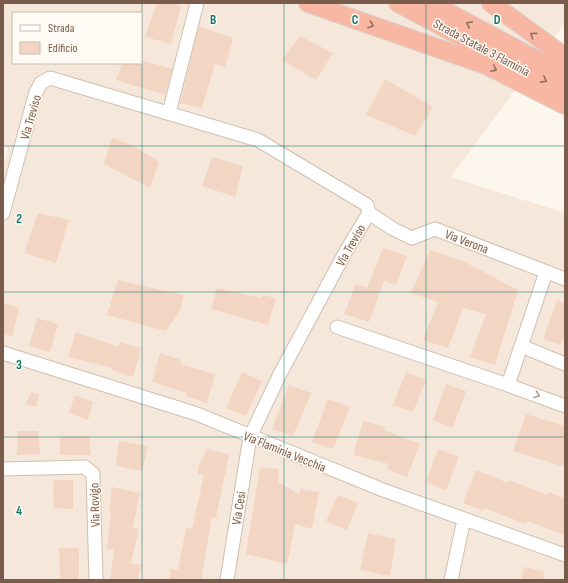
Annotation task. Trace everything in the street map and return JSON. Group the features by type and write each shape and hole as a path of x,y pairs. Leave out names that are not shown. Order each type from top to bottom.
{"highway":[{"path":"308,3 486,65 565,105"},
{"name":"Strada Statale 3 Flaminia","path":"398,3 565,92"},
{"name":"Strada Statale 3 Flaminia","path":"430,3 565,75"},
{"path":"491,3 565,58"}],"street":[{"path":"169,113 197,3"},
{"name":"Via Treviso","path":"3,213 36,92 41,83 50,78 258,140 367,205 369,213 346,251 280,374 250,437"},
{"name":"Via Verona","path":"369,213 393,229 412,238 435,229 565,279"},
{"path":"508,385 546,272"},
{"path":"337,327 565,406"},
{"path":"521,346 565,364"},
{"name":"Via Flaminia Vecchia","path":"3,353 197,414 250,437 383,490 565,555"},
{"name":"Via Cesi","path":"227,580 250,437"},
{"name":"Via Rovigo","path":"3,469 85,467 93,474 96,580"},
{"path":"451,580 464,518"}],"shaded area":[{"path":"3,3 565,3 565,23 451,177 565,213 565,580 3,580 3,169 8,148 3,146"}],"building":[{"path":"157,3 172,3 181,6 171,44 145,37"},
{"path":"199,26 233,38 225,67 215,64 202,108 180,103"},
{"path":"300,36 333,53 316,80 282,60"},
{"path":"142,60 172,69 165,95 116,80 122,64 142,64"},
{"path":"385,79 433,107 415,136 366,115"},
{"path":"112,138 132,145 159,162 150,188 104,164"},
{"path":"212,157 243,166 235,197 202,186"},
{"path":"38,213 69,220 56,263 24,253"},
{"path":"383,248 407,256 396,285 384,281 369,322 344,314 356,284 367,288"},
{"path":"430,250 463,261 518,290 495,365 470,357 486,314 463,308 448,348 423,340 438,302 411,293"},
{"path":"118,280 184,295 180,311 166,331 107,315"},
{"path":"217,288 261,298 263,295 276,298 268,325 211,309"},
{"path":"557,300 565,303 565,333 561,345 543,339"},
{"path":"3,303 19,308 12,337 3,334"},
{"path":"37,318 58,324 50,352 29,346"},
{"path":"76,332 118,347 120,342 141,348 133,377 112,370 112,368 68,357"},
{"path":"160,353 181,360 180,364 215,374 207,403 186,396 187,393 152,382"},
{"path":"242,372 262,381 246,416 226,408"},
{"path":"406,372 426,380 413,412 393,405"},
{"path":"446,384 466,391 453,428 433,420"},
{"path":"289,385 311,393 293,436 272,429"},
{"path":"31,392 39,395 36,407 26,404"},
{"path":"75,395 93,402 88,420 69,413"},
{"path":"328,399 350,407 333,449 312,442"},
{"path":"526,414 565,426 565,467 513,451"},
{"path":"363,421 385,427 384,430 420,444 407,477 387,469 389,464 353,455"},
{"path":"18,431 38,431 40,454 17,455"},
{"path":"89,436 91,455 60,455 60,437"},
{"path":"119,441 148,446 142,471 116,466"},
{"path":"207,449 229,454 216,518 212,517 202,574 203,580 169,580 171,569 178,570 186,528 192,529 204,475 198,474 198,467"},
{"path":"438,449 459,457 446,490 426,482"},
{"path":"260,467 279,469 278,482 299,494 300,489 319,492 312,529 295,524 287,564 246,554"},
{"path":"476,470 508,483 509,480 547,495 548,492 565,498 565,535 527,521 526,524 484,508 483,511 463,503"},
{"path":"53,480 73,480 73,509 54,508"},
{"path":"112,487 140,493 133,528 139,529 131,563 141,565 138,580 110,580 114,550 107,549"},
{"path":"338,495 358,503 347,530 326,521"},
{"path":"368,533 396,539 390,576 360,570"},
{"path":"59,548 79,548 79,580 60,580"},
{"path":"524,567 544,571 543,580 521,580"}]}
